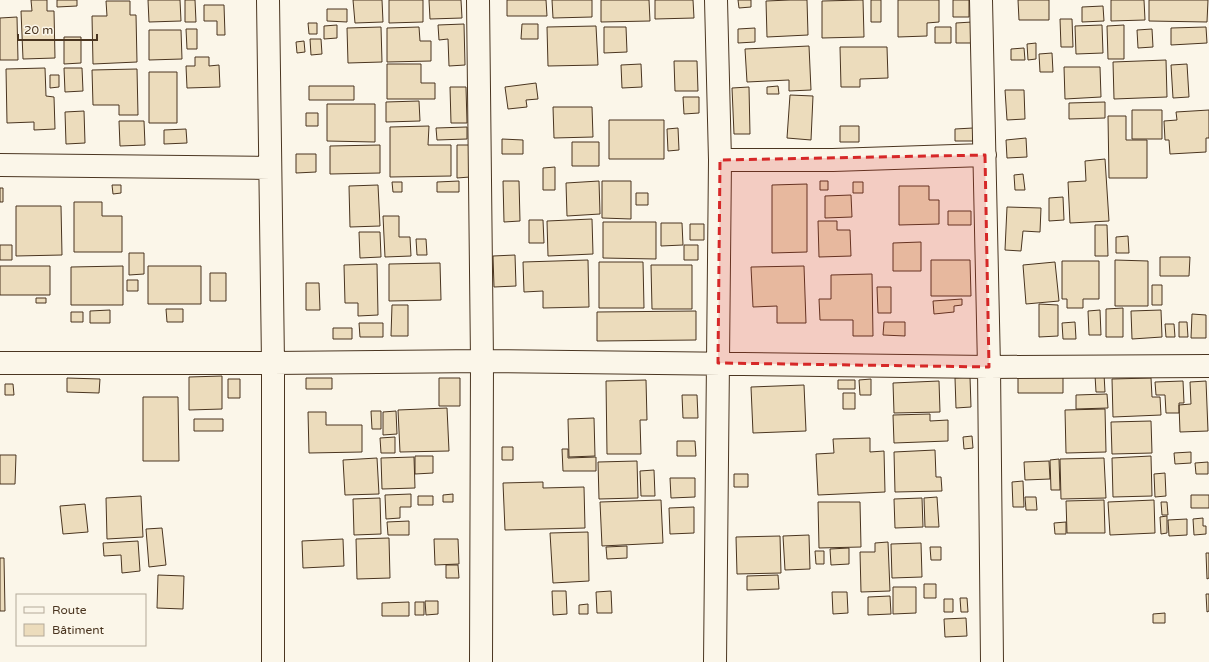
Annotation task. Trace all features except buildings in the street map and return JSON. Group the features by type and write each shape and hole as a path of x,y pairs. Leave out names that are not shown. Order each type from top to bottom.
{"street":[{"path":"268,0 273,363 273,662"},
{"path":"478,0 482,361 481,662"},
{"path":"715,662 720,160 716,0"},
{"path":"981,0 989,367 992,662"},
{"path":"720,160 833,160 985,155"},
{"path":"0,165 270,168"},
{"path":"0,363 482,361 989,367 1209,366"}],"highlighted area":[{"path":"985,155 989,367 718,363 720,160"}]}
